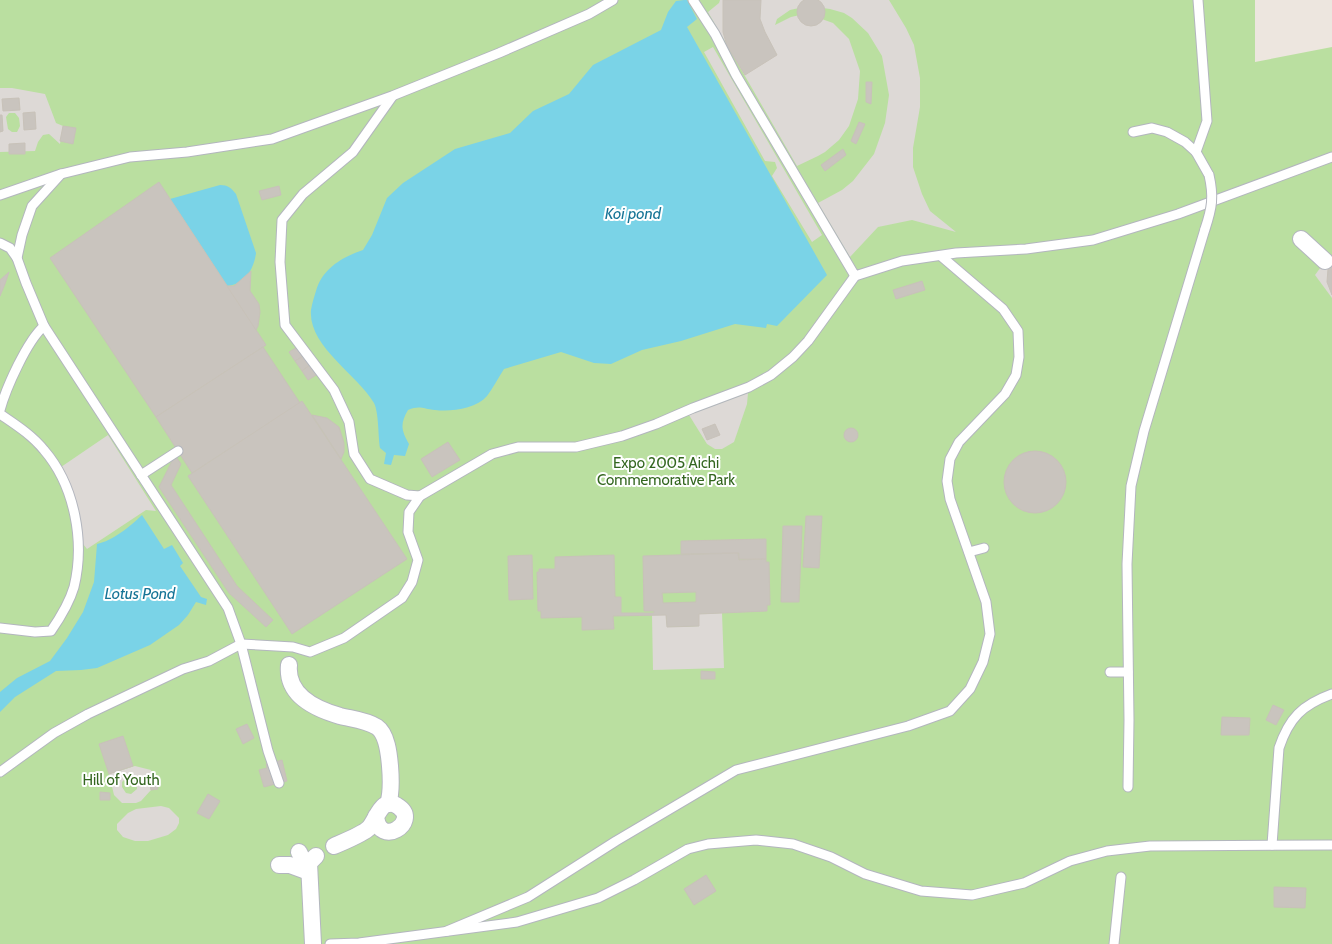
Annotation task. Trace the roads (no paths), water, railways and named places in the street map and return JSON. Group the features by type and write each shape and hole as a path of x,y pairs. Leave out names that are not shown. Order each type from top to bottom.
{"street":[{"path":"1301,240 1325,261"},
{"path":"289,665 288,673 293,688 304,700 322,710 362,721 378,728 385,741 389,758 391,775 390,798 401,808 405,816 399,829 395,831 385,831 378,825 376,816"},
{"path":"334,846 368,828 380,808 396,803"},
{"path":"299,852 309,872"},
{"path":"312,944 309,864 316,856"},
{"path":"279,865 290,865 309,872"}],"lane":[{"path":"0,195 61,174 130,157 187,152 272,139 392,96 499,53 589,14 613,0"},
{"path":"693,0 715,34 736,75 855,276"},
{"path":"1196,152 1207,120 1198,0"},
{"path":"392,96 353,152 302,194 282,220 280,262 285,325 334,390 348,422 354,454 370,479 407,495 420,496"},
{"path":"1128,787 1127,564 1131,486 1144,431 1212,207 1212,190 1209,175 1196,152 1185,142 1167,132 1152,128 1133,132"},
{"path":"0,772 54,733 88,714 183,669 208,661 241,644 294,648 310,652 344,638 402,598 412,582 418,560 408,532 409,512 420,496 492,454 518,447 576,447 622,436 749,387 771,375 793,357 808,340 855,276 902,261 956,253 1026,249 1093,240 1161,219 1332,157"},
{"path":"17,258 32,206 61,174"},
{"path":"0,244 10,248 17,258 44,326 228,608 241,644 270,758 279,783"},
{"path":"447,932 528,897 616,841 736,770 908,726 950,711 970,689 983,662 990,634 986,602 950,499 947,481 950,459 959,442 1005,394 1016,375 1019,357 1018,331 1002,309 942,256"},
{"path":"0,410 3,398 23,357 44,326"},
{"path":"0,414 26,432 44,450 57,468 67,489 72,506 77,526 78,549 74,587 67,606 51,632 0,628"},
{"path":"142,475 178,451"},
{"path":"969,552 984,548"},
{"path":"289,665 294,648"},
{"path":"1110,672 1128,672"},
{"path":"1272,845 1279,748 1283,734 1298,712 1310,703 1332,694"},
{"path":"330,944 359,943 517,922 598,898 688,849 708,844 756,840 793,844 831,857 864,874 921,891 972,895 1024,883 1070,861 1107,851 1150,846 1332,844"},
{"path":"1114,944 1121,877"}],"water":[{"name":"Koi pond","path":"687,0 697,19 687,27 827,275 777,326 767,324 766,328 735,324 681,341 642,350 611,364 594,363 561,352 504,369 487,396 470,407 441,411 419,408 408,410 403,423 404,435 409,444 405,456 394,455 391,465 384,464 386,453 380,448 377,413 374,403 357,381 325,348 317,336 312,323 312,305 323,276 340,260 363,250 372,235 387,198 403,183 455,149 510,133 533,111 569,94 593,65 661,30 668,12 676,1"},
{"path":"220,185 229,187 236,194 256,253 251,270 244,279 227,286 170,199"},
{"name":"Lotus Pond","path":"142,515 164,549 172,545 183,563 180,566 201,597 207,599 206,605 196,602 179,625 150,645 97,668 56,671 15,697 0,712 0,692 17,678 50,661 83,612 94,582 97,544 109,540"}],"park label":[{"name":"Expo 2005 Aichi Commemorative Park","path":"666,472"},
{"name":"Hill of Youth","path":"121,780"}]}
